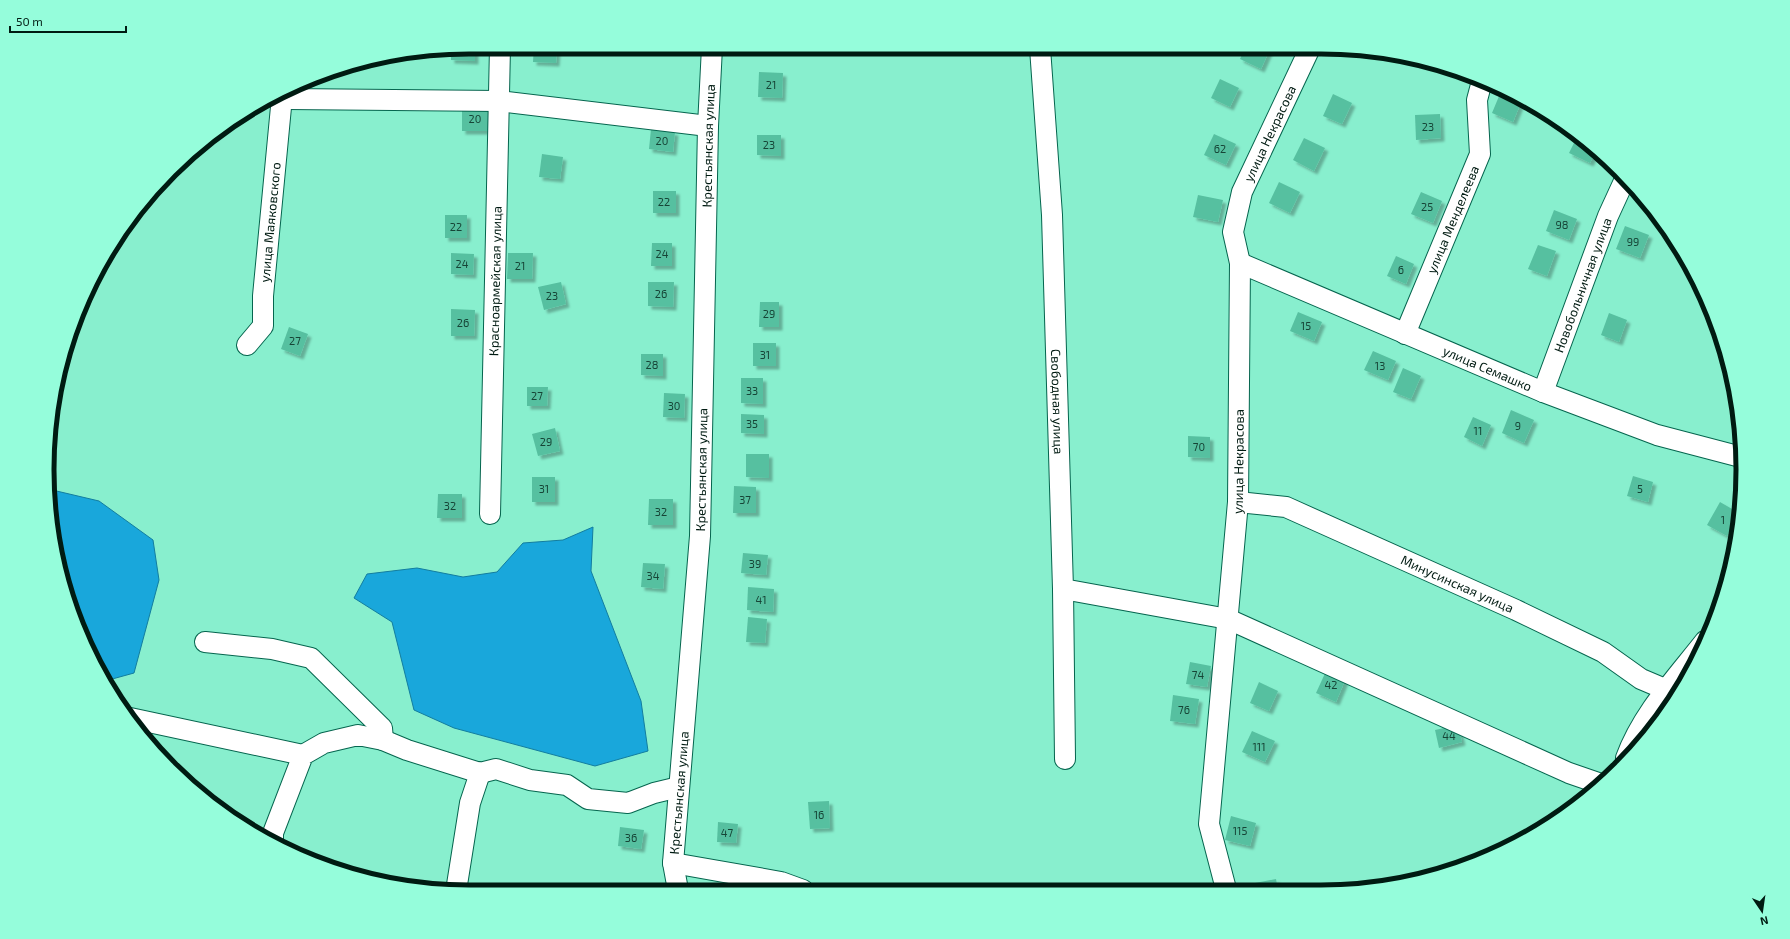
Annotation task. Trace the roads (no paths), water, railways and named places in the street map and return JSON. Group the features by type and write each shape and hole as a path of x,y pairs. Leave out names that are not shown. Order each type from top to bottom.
{"street":[{"name":"Красноармейская улица","path":"490,514 500,54"},
{"name":"Крестьянская улица","path":"677,885 673,863 700,536 708,126 712,54"},
{"name":"Свободная улица","path":"1040,54 1052,215 1063,589 1065,759"},
{"name":"улица Некрасова","path":"1225,885 1209,824 1238,502 1240,263 1233,232 1242,192 1307,54"},
{"name":"улица Менделеева","path":"1405,334 1480,154 1477,100 1481,86"},
{"path":"287,97 288,99 499,101 708,126"},
{"name":"улица Маяковского","path":"247,345 263,326 263,296 281,106 280,100"},
{"name":"Новобольничная улица","path":"1543,392 1608,216 1622,185"},
{"name":"улица Семашко","path":"1240,263 1543,392 1657,435 1735,456"},
{"name":"Минусинская улица","path":"1238,502 1286,507 1516,610 1603,652 1641,678 1667,690"},
{"path":"1063,589 1228,619 1569,773 1594,782"},
{"path":"205,642 272,649 311,658 382,728 383,740"},
{"path":"1631,746 1633,739 1687,665"},
{"path":"138,720 302,755 324,743 358,735 383,740 407,750 480,773 496,769 530,780 567,785 588,799 628,803 654,793 679,787"},
{"path":"274,836 276,826 302,755"},
{"path":"457,885 470,803 480,773"},
{"path":"673,863 781,882 789,885"}],"water":[{"path":"55,491 99,501 153,540 159,580 134,673 111,679 86,629 68,577 62,551"},
{"path":"593,527 591,571 641,701 648,751 595,766 454,728 414,710 392,622 354,598 367,574 417,568 463,577 497,572 523,543 563,540"}]}
